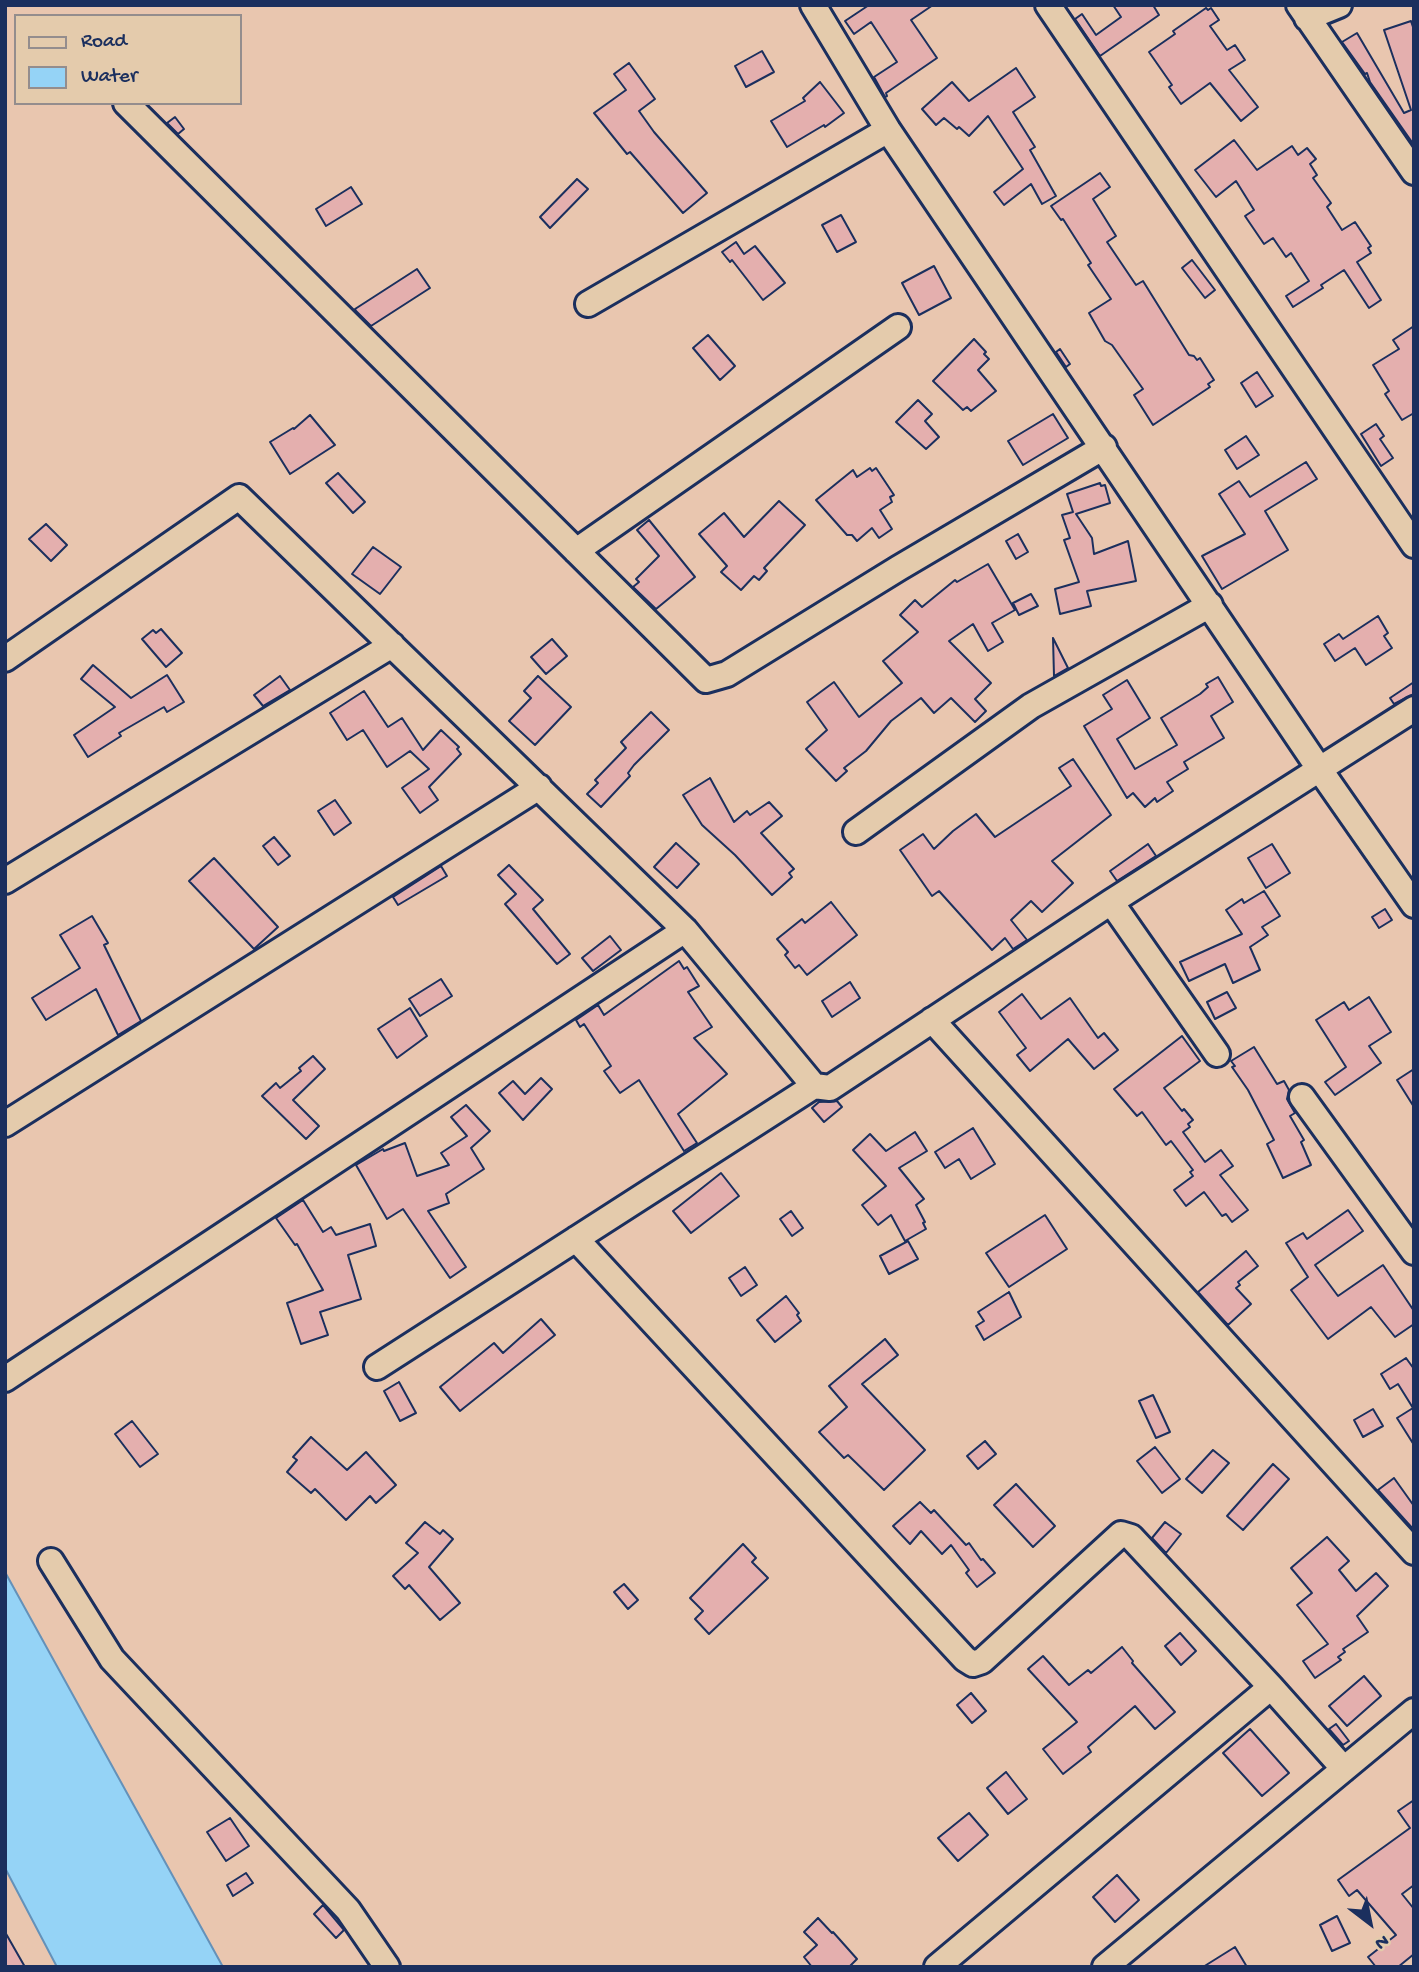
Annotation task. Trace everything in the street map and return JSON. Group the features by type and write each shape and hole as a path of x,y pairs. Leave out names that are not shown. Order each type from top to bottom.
{"street":[{"path":"813,5 888,130 1414,905"},
{"path":"1048,5 1414,545"},
{"path":"1339,5 1303,12 1414,172"},
{"path":"128,105 706,680 718,678 1104,447"},
{"path":"589,304 888,130"},
{"path":"576,551 898,327"},
{"path":"5,659 239,497 685,930 814,1086"},
{"path":"856,832 1031,706 1210,605"},
{"path":"5,881 392,645"},
{"path":"377,1367 814,1086 830,1088 1111,902 1414,709"},
{"path":"5,1124 539,787"},
{"path":"1111,902 1217,1054"},
{"path":"5,1379 685,930"},
{"path":"932,1020 1414,1552"},
{"path":"1302,1097 1414,1252"},
{"path":"576,1239 972,1664 982,1661 1121,1534 1131,1537 1344,1769"},
{"path":"51,1561 112,1659 348,1910 387,1967"},
{"path":"937,1967 1271,1687"},
{"path":"1105,1967 1414,1711"}],"water":[{"path":"5,1572 223,1967 57,1967 5,1868"}],"building":[{"path":"869,5 933,5 911,20 937,58 886,93 885,97 874,77 897,62 871,22 854,34 845,21"},
{"path":"1113,5 1153,5 1159,15 1100,56 1075,19 1082,14 1096,35 1121,17"},
{"path":"1206,8 1211,8 1219,20 1210,26 1227,50 1235,45 1245,60 1229,70 1258,107 1241,121 1210,83 1181,104 1169,87 1172,85 1149,52"},
{"path":"1411,21 1414,30 1414,145 1370,82 1367,73 1365,74 1342,42 1357,33 1404,113 1411,110 1384,30"},
{"path":"762,51 774,72 746,87 735,66"},
{"path":"629,63 655,99 639,111 707,193 683,213 630,152 627,154 594,113 626,90 614,74"},
{"path":"1016,68 1035,97 1013,112 1035,147 1030,150 1056,196 1042,204 1031,184 1004,205 994,192 1023,169 988,116 969,136 944,118 936,125 922,109 952,82 969,101"},
{"path":"820,82 844,113 825,127 824,125 787,147 771,121 805,101 803,98"},
{"path":"175,117 184,129 178,134 167,123"},
{"path":"1234,140 1257,170 1292,146 1298,155 1307,148 1316,159 1310,164 1317,175 1313,178 1331,203 1327,207 1342,230 1355,222 1371,246 1368,248 1371,253 1357,262 1381,300 1369,308 1344,270 1321,285 1323,288 1293,307 1286,296 1309,281 1291,253 1286,257 1273,238 1264,244 1245,216 1254,210 1236,181 1216,197 1195,170"},
{"path":"1100,173 1110,187 1093,199 1116,236 1107,242 1136,285 1143,281 1189,355 1197,360 1200,358 1214,380 1208,384 1210,387 1153,425 1134,395 1143,389 1112,345 1105,341 1089,313 1111,299 1088,265 1091,263 1063,219 1061,220 1051,206"},
{"path":"577,179 588,189 550,228 540,217"},
{"path":"351,187 362,204 326,226 316,209"},
{"path":"841,215 856,242 837,252 822,225"},
{"path":"736,242 744,254 755,246 785,283 763,300 732,260 730,262 722,252"},
{"path":"1192,260 1215,290 1205,298 1182,268"},
{"path":"934,266 951,298 919,315 902,283"},
{"path":"417,269 430,288 371,326 356,311 355,309"},
{"path":"1414,326 1414,413 1402,420 1385,394 1389,391 1373,365 1399,349 1393,340"},
{"path":"708,335 735,366 720,380 693,348"},
{"path":"974,339 989,359 978,370 996,391 971,411 967,407 963,410 933,381"},
{"path":"1060,349 1070,364 1066,367 1056,352"},
{"path":"1257,372 1273,396 1256,407 1241,383"},
{"path":"918,400 932,414 925,421 939,437 926,449 896,422"},
{"path":"1053,414 1068,438 1023,465 1008,441"},
{"path":"310,415 335,445 290,474 270,442 294,429"},
{"path":"1376,424 1384,436 1380,439 1393,458 1381,466 1361,434"},
{"path":"1246,436 1259,455 1237,469 1225,450"},
{"path":"1306,462 1317,479 1265,511 1288,550 1222,589 1202,556 1245,534 1219,494 1239,481 1250,497"},
{"path":"870,468 872,471 876,468 894,495 890,497 892,502 880,510 892,529 879,538 872,528 857,541 852,535 847,535 816,500 853,470 857,477"},
{"path":"338,473 365,502 353,513 326,483"},
{"path":"1100,483 1101,486 1105,485 1110,503 1076,514 1092,538 1094,554 1128,541 1136,581 1087,591 1091,606 1060,614 1055,589 1079,582 1064,540 1070,538 1062,515 1073,512 1067,494"},
{"path":"779,501 805,525 764,568 767,571 759,580 754,576 741,590 721,572 727,566 699,534 724,513 744,537"},
{"path":"649,520 695,577 656,609 633,587 639,582 636,579 659,556 637,530"},
{"path":"46,524 67,545 51,561 29,539"},
{"path":"1018,534 1028,552 1016,559 1006,541"},
{"path":"373,547 401,567 380,594 352,574"},
{"path":"988,564 1015,610 992,623 1003,642 988,651 973,624 949,641 991,683 975,699 986,711 975,722 951,698 934,713 921,698 891,721 866,751 844,768 847,771 836,781 806,749 827,730 807,702 834,682 859,717 902,683 883,661 918,632 900,615 915,600 922,607 955,580 957,582"},
{"path":"1031,594 1038,606 1019,615 1013,603"},
{"path":"1378,616 1388,633 1384,636 1392,648 1366,665 1355,648 1335,661 1324,644 1339,634 1343,639"},
{"path":"161,629 182,653 166,667 142,639 153,630 156,633"},
{"path":"1053,638 1068,668 1054,676"},
{"path":"552,639 567,656 546,674 531,657"},
{"path":"93,665 131,698 167,675 184,702 167,712 164,707 119,733 121,736 88,757 74,735 115,707 81,679"},
{"path":"280,676 290,690 263,706 254,695"},
{"path":"538,676 571,707 535,745 509,721 531,698 524,691"},
{"path":"1218,677 1233,702 1211,716 1224,738 1184,762 1188,769 1167,782 1173,791 1157,802 1155,798 1145,807 1133,793 1127,798 1084,726 1112,709 1103,695 1127,680 1150,718 1117,739 1135,769 1177,745 1161,718 1200,694 1208,687 1206,684"},
{"path":"1414,682 1414,694 1394,704 1390,698"},
{"path":"364,691 388,727 402,718 423,750 441,730 459,747 457,749 461,754 429,787 438,800 420,813 402,788 429,769 410,751 387,767 363,730 347,740 330,713"},
{"path":"651,712 669,730 634,765 628,773 630,776 601,807 587,794 598,783 595,780 626,748 621,742"},
{"path":"1073,759 1111,815 1052,861 1073,883 1042,912 1031,901 1011,920 1027,940 1013,949 1005,938 992,950 939,891 932,896 900,850 923,834 934,849 976,814 995,837 1071,786 1059,768"},
{"path":"710,778 734,822 747,811 750,815 769,802 782,816 761,833 794,869 789,873 792,877 772,895 735,855 702,825 683,795"},
{"path":"335,800 351,823 334,835 318,811"},
{"path":"274,837 290,856 278,865 263,846"},
{"path":"676,843 699,864 677,888 654,867"},
{"path":"1148,844 1156,856 1117,881 1110,871"},
{"path":"1272,844 1290,873 1266,888 1248,858"},
{"path":"214,858 278,927 254,949 189,881"},
{"path":"509,865 543,900 533,909 570,954 557,964 505,904 516,894 498,875"},
{"path":"441,866 447,876 398,905 393,897"},
{"path":"1264,891 1280,916 1262,927 1268,935 1250,947 1260,970 1233,983 1225,964 1189,981 1180,962 1242,934 1226,910 1242,899 1244,903"},
{"path":"831,902 857,935 807,975 799,965 795,968 785,955 788,952 777,939 802,919 805,923"},
{"path":"1385,909 1392,920 1379,928 1372,917"},
{"path":"92,916 108,943 104,945 141,1021 118,1035 96,989 46,1020 32,998 80,968 60,935"},
{"path":"610,936 621,950 593,971 582,958"},
{"path":"679,961 684,969 687,967 699,986 688,992 712,1027 694,1038 727,1074 678,1114 697,1143 684,1151 639,1080 620,1093 604,1071 611,1066 584,1024 580,1027 576,1020 598,1005 604,1015"},
{"path":"441,979 452,996 420,1016 409,999"},
{"path":"850,982 860,998 832,1017 822,1001"},
{"path":"1227,992 1236,1008 1215,1019 1207,1002"},
{"path":"1022,994 1041,1019 1070,998 1098,1038 1104,1033 1118,1050 1094,1069 1068,1039 1030,1071 1017,1055 1026,1048 999,1012"},
{"path":"1369,997 1391,1032 1369,1046 1381,1063 1335,1095 1325,1082 1346,1067 1316,1020 1344,1002 1349,1010"},
{"path":"410,1008 427,1036 397,1058 378,1029"},
{"path":"1182,1036 1200,1061 1164,1088 1182,1111 1184,1109 1193,1120 1188,1124 1190,1127 1183,1132 1205,1162 1221,1150 1233,1166 1220,1175 1248,1210 1232,1222 1226,1214 1222,1216 1204,1192 1186,1206 1174,1190 1193,1176 1190,1172 1193,1170 1171,1141 1166,1145 1142,1112 1137,1116 1114,1089"},
{"path":"1254,1047 1277,1084 1284,1081 1289,1090 1287,1099 1295,1113 1290,1116 1304,1140 1301,1142 1311,1165 1283,1178 1267,1144 1274,1140 1248,1090 1232,1067 1235,1066 1231,1061"},
{"path":"313,1056 325,1069 293,1100 319,1126 306,1139 262,1096 276,1083 280,1088 301,1071 299,1068"},
{"path":"1414,1069 1414,1107 1397,1080"},
{"path":"541,1078 552,1089 523,1120 499,1093 513,1081 525,1094"},
{"path":"837,1101 842,1107 824,1122 812,1108 819,1102"},
{"path":"466,1105 490,1131 471,1148 484,1169 446,1194 449,1203 428,1211 466,1267 450,1278 403,1209 387,1219 356,1165 383,1149 384,1151 405,1143 417,1176 449,1165 441,1153 467,1136 451,1117"},
{"path":"973,1128 995,1164 971,1179 959,1159 945,1168 935,1152"},
{"path":"915,1132 927,1151 899,1168 924,1199 916,1205 926,1229 905,1241 891,1215 878,1225 862,1205 886,1186 853,1150 870,1134 886,1151"},
{"path":"721,1173 739,1196 691,1233 673,1211"},
{"path":"303,1200 323,1232 331,1227 336,1235 370,1224 376,1246 348,1255 361,1299 320,1312 328,1335 301,1344 287,1303 323,1290 297,1244 295,1245 276,1218"},
{"path":"1348,1210 1363,1231 1315,1265 1338,1296 1383,1265 1414,1311 1414,1324 1395,1337 1371,1307 1328,1339 1291,1290 1308,1277 1286,1243 1303,1233 1307,1239"},
{"path":"791,1211 803,1228 792,1236 780,1219"},
{"path":"1045,1215 1067,1249 1009,1287 986,1253"},
{"path":"908,1241 918,1259 889,1274 880,1256"},
{"path":"1246,1251 1258,1266 1238,1282 1240,1285 1236,1288 1251,1304 1228,1325 1198,1292"},
{"path":"745,1267 757,1285 741,1296 729,1278"},
{"path":"1009,1292 1021,1317 984,1340 976,1326 984,1321 978,1312"},
{"path":"786,1296 799,1313 797,1315 801,1321 775,1342 757,1320"},
{"path":"541,1319 555,1335 460,1411 440,1387 494,1343 503,1353"},
{"path":"885,1339 898,1355 862,1384 925,1450 884,1490 848,1455 844,1458 819,1432 847,1407 829,1386"},
{"path":"1406,1358 1414,1369 1414,1445 1397,1418 1413,1408 1398,1384 1390,1389 1381,1374"},
{"path":"399,1382 416,1413 400,1421 384,1391"},
{"path":"1153,1395 1170,1432 1156,1438 1139,1401"},
{"path":"1373,1409 1383,1426 1363,1437 1354,1420"},
{"path":"132,1421 158,1454 140,1467 115,1434"},
{"path":"311,1437 347,1470 366,1452 396,1485 376,1503 370,1496 346,1520 315,1489 311,1493 287,1472 297,1460 293,1457"},
{"path":"985,1441 996,1454 978,1469 967,1456"},
{"path":"1155,1447 1180,1479 1162,1493 1137,1461"},
{"path":"1213,1450 1229,1463 1202,1493 1186,1479"},
{"path":"1273,1464 1289,1479 1243,1530 1227,1516"},
{"path":"1394,1478 1414,1506 1414,1530 1378,1490"},
{"path":"1016,1484 1055,1526 1033,1547 994,1505"},
{"path":"920,1502 931,1513 934,1510 966,1545 969,1543 995,1573 977,1587 966,1573 969,1570 951,1545 942,1554 921,1531 910,1544 893,1526"},
{"path":"425,1522 440,1534 443,1530 453,1539 429,1567 460,1603 440,1620 409,1585 405,1589 393,1576 418,1553 406,1543"},
{"path":"1165,1522 1181,1534 1166,1553 1152,1538"},
{"path":"1327,1537 1349,1561 1339,1570 1356,1591 1376,1573 1388,1586 1357,1616 1368,1632 1343,1649 1345,1652 1338,1657 1341,1660 1315,1678 1303,1661 1328,1644 1297,1605 1312,1593 1291,1568"},
{"path":"743,1544 756,1558 752,1562 768,1578 709,1634 695,1619 703,1611 690,1598"},
{"path":"624,1584 638,1600 628,1609 614,1592"},
{"path":"1180,1633 1196,1651 1181,1665 1165,1646"},
{"path":"1122,1647 1132,1663 1175,1712 1155,1729 1135,1706 1088,1747 1091,1752 1063,1774 1043,1749 1077,1722 1028,1669 1043,1656 1069,1685 1088,1670 1091,1673"},
{"path":"1364,1676 1381,1696 1347,1726 1329,1706"},
{"path":"971,1693 986,1711 972,1723 957,1705"},
{"path":"1336,1724 1349,1741 1343,1745 1329,1729"},
{"path":"1250,1729 1289,1773 1262,1796 1223,1753"},
{"path":"1006,1772 1027,1799 1008,1814 987,1788"},
{"path":"1414,1800 1414,1885 1402,1894 1414,1909 1414,1954 1398,1967 1376,1967 1368,1957 1396,1935 1357,1890 1349,1896 1338,1880 1410,1828 1398,1811"},
{"path":"969,1813 988,1835 958,1861 938,1838"},
{"path":"230,1818 249,1846 226,1861 207,1832"},
{"path":"246,1873 253,1883 233,1896 227,1885"},
{"path":"1117,1875 1139,1900 1115,1922 1093,1897"},
{"path":"323,1905 344,1930 336,1938 314,1914"},
{"path":"1337,1916 1350,1943 1332,1951 1320,1925"},
{"path":"818,1918 857,1959 849,1967 812,1967 804,1957 817,1945 804,1932"},
{"path":"5,1932 25,1967 5,1967"},
{"path":"1235,1947 1247,1967 1203,1967"}]}
